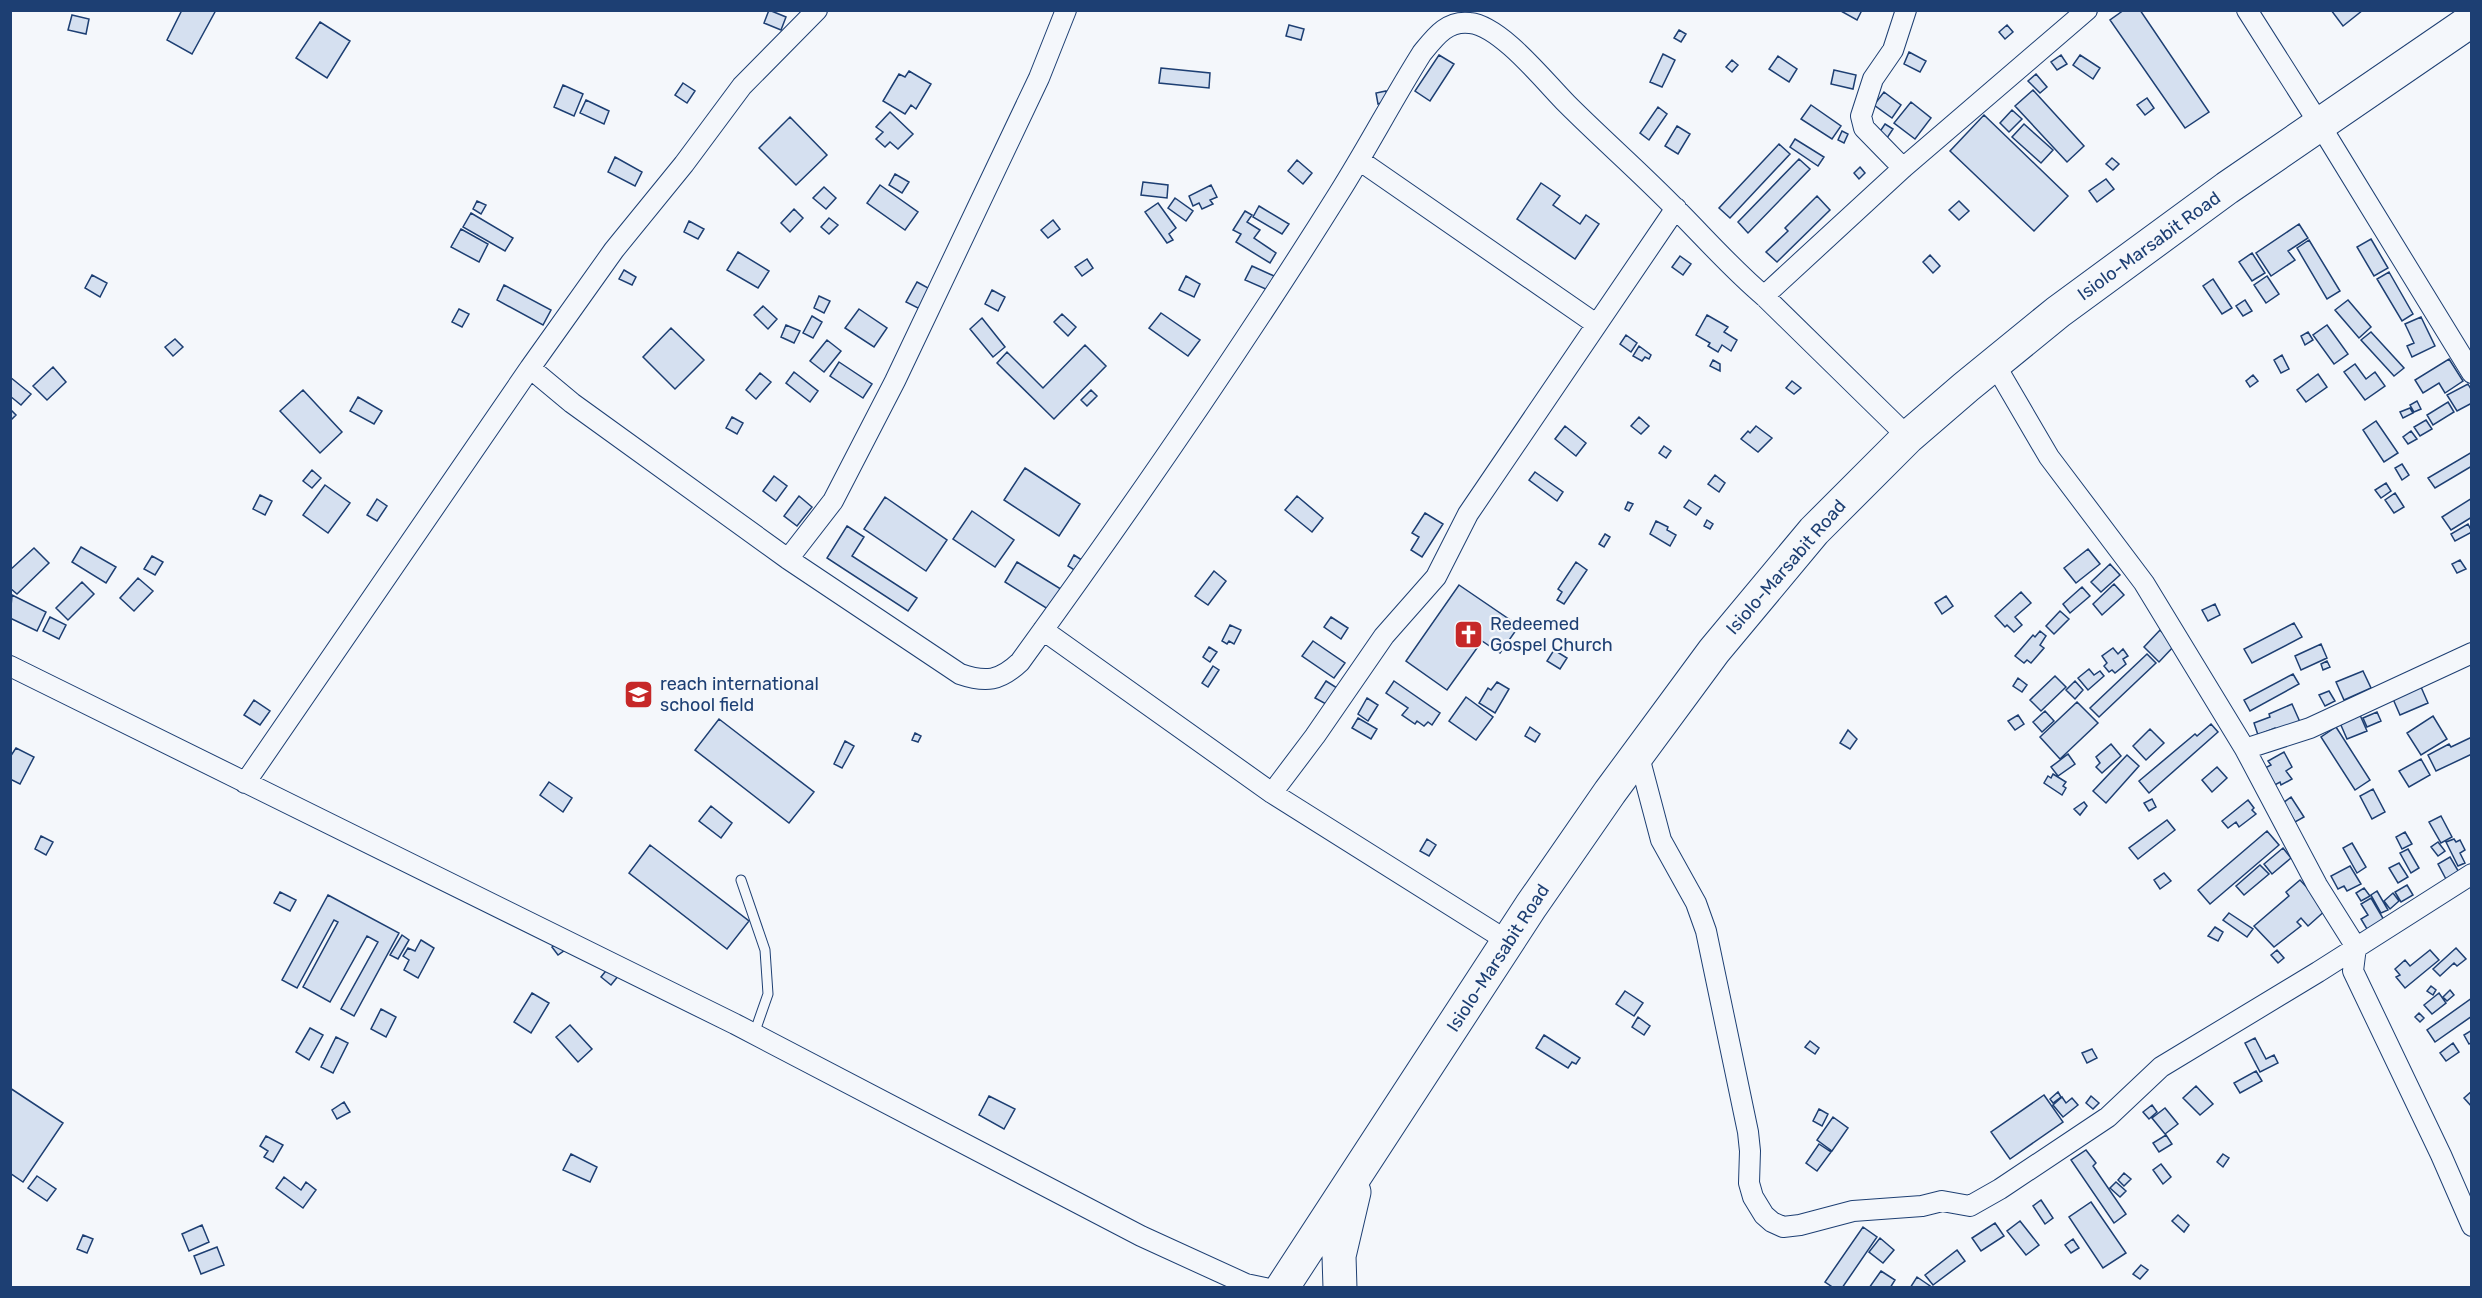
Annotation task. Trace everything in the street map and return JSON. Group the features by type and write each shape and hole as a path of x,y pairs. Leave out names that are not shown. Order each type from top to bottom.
{"highway":[{"name":"Isiolo-Marsabit Road","path":"1282,1287 1509,942 1638,753 1714,651 1814,531 1908,437 2058,312 2227,188 2472,20"},
{"path":"1340,1287 1339,1256 1358,1172"}],"street":[{"path":"245,783 530,368 614,250 684,164 742,86 817,10"},
{"path":"788,559 833,501 895,381 1039,78 1066,10"},
{"path":"1903,168 1864,128 1861,116 1873,79 1893,50 1906,10"},
{"path":"1764,296 1903,168 2087,10"},
{"path":"2247,10 2472,373"},
{"path":"530,368 572,404 788,559 960,674 978,680 991,679 1009,673 1020,662 1091,564 1256,322 1359,159 1422,53 1437,34 1452,24 1471,17 1516,51 1676,208 1739,274 1908,437"},
{"path":"1359,159 1596,324"},
{"path":"1272,793 1315,736 1384,636 1436,577 1468,514 1676,208"},
{"path":"1994,363 2049,457 2144,583 2245,749 2317,885 2356,947 2353,971 2441,1155 2472,1226"},
{"path":"1043,630 1272,793 1509,942"},
{"path":"2245,749 2310,728 2472,653"},
{"path":"10,666 754,1034 1141,1236 1254,1286"},
{"path":"1638,753 1661,840 1696,903 1706,931 1748,1132 1749,1183 1753,1197 1764,1215 1783,1227 1800,1225 1853,1211 1922,1206 1942,1201 1970,1206 2000,1189 2108,1117 2161,1067 2318,972 2472,874"}],"lane":[{"path":"741,880 765,950 768,994 754,1034"}],"building":[{"path":"182,10 216,10 192,54 167,40"},
{"path":"769,10 786,17 781,30 764,23"},
{"path":"1839,10 1862,10 1857,20"},
{"path":"2124,10 2140,10 2209,112 2185,128 2110,20"},
{"path":"2331,10 2363,10 2343,26"},
{"path":"72,15 89,19 86,34 68,30"},
{"path":"320,22 350,41 327,78 296,58"},
{"path":"1289,25 1304,29 1301,40 1286,36"},
{"path":"2007,25 2013,32 2005,39 1999,32"},
{"path":"1679,30 1686,34 1681,42 1674,38"},
{"path":"1909,52 1926,61 1920,72 1904,64"},
{"path":"1663,54 1675,60 1662,87 1650,82"},
{"path":"1439,55 1454,64 1430,101 1415,91"},
{"path":"2061,55 2067,64 2057,70 2051,62"},
{"path":"2080,55 2100,68 2093,79 2073,65"},
{"path":"1778,56 1797,69 1789,82 1769,69"},
{"path":"1732,60 1738,65 1732,72 1726,67"},
{"path":"1161,68 1210,73 1209,88 1159,83"},
{"path":"1834,70 1856,75 1853,89 1831,84"},
{"path":"909,71 931,84 916,109 911,105 905,114 883,101 899,74 905,77"},
{"path":"2036,74 2047,87 2040,93 2028,81"},
{"path":"683,83 695,91 687,103 675,95"},
{"path":"563,85 583,94 574,116 554,107"},
{"path":"2033,90 2084,146 2067,162 2015,106"},
{"path":"1386,91 1388,101 1378,104 1376,93"},
{"path":"1884,92 1901,105 1892,118 1874,105"},
{"path":"2147,98 2154,108 2145,115 2137,105"},
{"path":"586,100 609,111 604,124 580,113"},
{"path":"1911,102 1931,118 1915,139 1894,123"},
{"path":"1811,105 1841,126 1832,139 1801,119"},
{"path":"1658,107 1667,114 1649,140 1640,133"},
{"path":"2012,110 2022,119 2009,132 2000,123"},
{"path":"890,112 913,134 898,149 890,142 885,147 876,139 883,132 876,127"},
{"path":"1984,115 2068,196 2034,231 1950,151"},
{"path":"790,117 827,155 796,185 759,148"},
{"path":"1885,124 1893,129 1887,138 1879,133"},
{"path":"2024,124 2053,150 2041,163 2012,137"},
{"path":"1677,126 1690,134 1678,154 1665,146"},
{"path":"1842,131 1848,134 1844,143 1838,140"},
{"path":"1795,139 1824,157 1818,166 1790,147"},
{"path":"1779,144 1790,154 1730,218 1719,208"},
{"path":"615,157 642,172 635,186 608,172"},
{"path":"2112,158 2119,164 2113,170 2106,164"},
{"path":"1799,159 1810,169 1748,233 1738,222"},
{"path":"1297,160 1312,173 1303,184 1288,171"},
{"path":"1860,167 1865,173 1859,179 1854,173"},
{"path":"895,174 909,182 902,193 889,185"},
{"path":"2106,179 2114,189 2097,202 2089,191"},
{"path":"1143,182 1168,185 1167,198 1141,195"},
{"path":"1541,183 1560,196 1553,205 1580,224 1586,215 1599,224 1575,259 1517,219"},
{"path":"880,185 918,212 905,230 867,203"},
{"path":"1211,185 1217,197 1210,200 1213,204 1202,209 1199,203 1193,206 1189,196"},
{"path":"824,187 836,198 826,209 813,198"},
{"path":"1817,196 1830,210 1777,262 1766,252 1788,231 1785,228"},
{"path":"1175,198 1193,211 1186,221 1168,208"},
{"path":"477,201 486,205 481,214 473,209"},
{"path":"1959,201 1969,211 1959,220 1949,210"},
{"path":"1158,203 1176,228 1169,234 1173,240 1167,243 1145,212"},
{"path":"1259,206 1289,224 1282,234 1253,217"},
{"path":"794,209 803,218 790,232 781,223"},
{"path":"1245,211 1252,215 1247,222 1260,230 1254,238 1276,253 1270,263 1236,242 1241,234 1233,230"},
{"path":"471,213 513,238 505,251 463,227"},
{"path":"829,218 838,225 829,234 821,227"},
{"path":"1053,220 1060,229 1048,238 1041,230"},
{"path":"689,221 704,229 698,239 684,232"},
{"path":"2299,224 2308,238 2288,251 2295,260 2271,276 2256,253"},
{"path":"461,229 488,244 479,262 451,247"},
{"path":"2371,239 2388,268 2374,276 2357,247"},
{"path":"2309,240 2340,291 2327,299 2297,248"},
{"path":"738,252 769,271 758,288 727,270"},
{"path":"2252,253 2265,273 2252,281 2239,262"},
{"path":"1930,255 1940,266 1933,273 1923,262"},
{"path":"1680,256 1691,264 1683,275 1672,267"},
{"path":"1087,259 1093,268 1082,276 1075,267"},
{"path":"1252,266 1274,276 1268,290 1245,280"},
{"path":"624,270 636,277 632,285 619,279"},
{"path":"2389,272 2413,314 2402,321 2377,279"},
{"path":"92,275 107,283 100,297 85,288"},
{"path":"1186,276 1200,284 1194,297 1179,290"},
{"path":"2267,276 2279,294 2266,303 2254,285"},
{"path":"2213,279 2232,308 2222,314 2203,286"},
{"path":"917,282 930,289 920,309 906,302"},
{"path":"504,285 551,310 543,325 497,300"},
{"path":"992,290 1005,297 998,311 985,304"},
{"path":"819,296 830,301 824,313 814,308"},
{"path":"2245,300 2252,311 2243,316 2236,306"},
{"path":"2348,300 2371,327 2359,338 2335,310"},
{"path":"763,306 777,319 768,329 754,315"},
{"path":"459,309 469,314 462,327 452,322"},
{"path":"859,309 887,328 874,347 845,328"},
{"path":"1161,313 1200,340 1188,356 1149,328"},
{"path":"1062,314 1076,327 1068,336 1054,322"},
{"path":"1707,315 1728,327 1724,332 1737,340 1731,351 1722,345 1718,352 1708,346 1710,343 1696,335"},
{"path":"812,316 822,322 813,338 803,333"},
{"path":"2421,317 2435,346 2412,357 2407,346 2414,343 2405,324"},
{"path":"982,318 1005,347 993,357 970,329"},
{"path":"786,325 800,331 794,343 781,337"},
{"path":"2327,325 2348,354 2334,364 2313,335"},
{"path":"671,328 704,360 675,389 643,357"},
{"path":"2308,332 2313,340 2305,345 2301,336"},
{"path":"2371,332 2404,368 2394,376 2361,340"},
{"path":"1626,335 1637,343 1631,352 1620,344"},
{"path":"175,339 183,347 173,356 165,347"},
{"path":"827,340 841,351 824,372 810,361"},
{"path":"1085,345 1106,366 1054,419 997,363 1007,352 1043,388"},
{"path":"1639,346 1651,355 1649,359 1645,357 1642,361 1633,356"},
{"path":"2282,355 2289,369 2281,373 2274,360"},
{"path":"2449,359 2463,381 2445,393 2439,383 2423,393 2415,380"},
{"path":"1713,360 1720,364 1720,371 1710,366"},
{"path":"839,362 872,384 863,398 830,376"},
{"path":"2355,364 2366,379 2375,372 2385,386 2365,400 2344,372"},
{"path":"53,367 66,382 47,400 33,386"},
{"path":"794,372 818,391 810,402 786,383"},
{"path":"760,373 771,382 756,399 746,390"},
{"path":"2318,374 2327,387 2306,402 2297,390"},
{"path":"2253,375 2258,381 2250,387 2246,381"},
{"path":"10,377 31,394 21,405 10,396"},
{"path":"1792,381 1801,388 1794,394 1786,388"},
{"path":"2468,384 2472,391 2472,403 2457,411 2447,395"},
{"path":"303,390 342,432 320,453 280,411"},
{"path":"1091,390 1097,396 1087,406 1081,400"},
{"path":"358,397 382,411 374,424 350,411"},
{"path":"2417,401 2421,409 2414,412 2410,405"},
{"path":"2448,402 2454,412 2433,425 2427,415"},
{"path":"2410,408 2413,413 2403,418 2400,412"},
{"path":"10,409 16,415 10,421"},
{"path":"732,417 743,423 737,434 726,428"},
{"path":"1639,417 1649,426 1641,434 1631,426"},
{"path":"2426,420 2432,429 2420,436 2414,427"},
{"path":"2376,421 2398,453 2384,462 2363,430"},
{"path":"1565,426 1586,443 1576,456 1555,439"},
{"path":"1756,426 1772,438 1758,452 1741,439"},
{"path":"2411,431 2417,439 2408,444 2403,437"},
{"path":"1664,446 1671,451 1666,458 1659,453"},
{"path":"2472,452 2472,466 2435,488 2428,478"},
{"path":"2402,464 2409,475 2402,480 2395,468"},
{"path":"1025,468 1080,504 1059,536 1004,500"},
{"path":"312,470 321,478 312,488 303,481"},
{"path":"1535,472 1563,492 1557,501 1529,480"},
{"path":"1715,475 1725,483 1719,492 1708,484"},
{"path":"774,476 787,486 776,501 763,491"},
{"path":"2386,483 2391,491 2381,498 2375,490"},
{"path":"325,485 350,503 328,533 303,515"},
{"path":"2395,493 2404,507 2394,513 2385,500"},
{"path":"260,495 272,501 265,515 253,509"},
{"path":"799,496 812,507 797,526 784,516"},
{"path":"1297,496 1323,518 1312,532 1285,510"},
{"path":"885,497 947,540 926,571 864,529"},
{"path":"2472,498 2472,517 2451,530 2442,517"},
{"path":"377,499 387,506 377,521 367,515"},
{"path":"1689,500 1701,508 1696,515 1684,507"},
{"path":"1628,502 1633,504 1629,511 1625,509"},
{"path":"972,511 1014,540 995,567 953,539"},
{"path":"1425,513 1443,524 1422,557 1411,550 1419,537 1412,533"},
{"path":"1707,520 1713,524 1710,529 1704,526"},
{"path":"1656,521 1668,527 1667,530 1676,535 1670,546 1650,534"},
{"path":"2468,524 2472,532 2455,541 2451,534"},
{"path":"847,526 864,537 852,556 917,598 908,611 827,558"},
{"path":"1605,534 1610,537 1604,547 1599,544"},
{"path":"81,547 116,567 106,583 72,562"},
{"path":"34,548 49,563 17,594 10,588 10,570"},
{"path":"2088,549 2100,564 2076,583 2064,568"},
{"path":"1074,555 1085,562 1079,573 1068,566"},
{"path":"152,556 163,562 155,575 144,569"},
{"path":"2460,560 2466,569 2457,573 2452,564"},
{"path":"1017,562 1064,591 1051,611 1005,582"},
{"path":"1576,562 1587,570 1564,604 1557,600 1562,592 1558,589"},
{"path":"2110,564 2120,575 2101,592 2091,582"},
{"path":"1214,571 1226,581 1208,605 1195,596"},
{"path":"138,578 153,591 134,611 120,598"},
{"path":"82,582 94,594 68,620 56,608"},
{"path":"2114,584 2124,595 2102,615 2093,604"},
{"name":"Redeemed Gospel Church","path":"1459,585 1519,626 1500,653 1482,641 1447,690 1406,661"},
{"path":"2082,587 2090,596 2070,613 2063,604"},
{"path":"2021,592 2031,603 2015,617 2022,625 2014,632 2007,625 2005,627 1995,616"},
{"path":"12,595 46,612 37,631 10,618"},
{"path":"1946,596 1953,606 1942,614 1935,603"},
{"path":"2215,604 2220,615 2208,621 2202,610"},
{"path":"2060,611 2069,619 2054,634 2046,626"},
{"path":"50,617 66,625 59,639 43,631"},
{"path":"1331,617 1348,628 1341,639 1324,627"},
{"path":"2294,623 2302,637 2252,663 2244,649"},
{"path":"1230,625 1241,630 1234,644 1222,641"},
{"path":"2160,630 2175,645 2159,662 2144,647"},
{"path":"2040,631 2046,636 2040,645 2044,648 2031,663 2027,660 2024,663 2015,656 2033,635 2035,637"},
{"path":"1313,641 1345,663 1334,678 1302,656"},
{"path":"2321,644 2327,658 2301,670 2295,656"},
{"path":"1209,647 1217,652 1210,662 1203,657"},
{"path":"2113,648 2118,654 2123,649 2128,656 2123,659 2126,664 2115,673 2112,670 2109,672 2104,666 2107,663 2102,656"},
{"path":"1554,650 1567,658 1560,669 1547,661"},
{"path":"2147,654 2156,663 2099,717 2090,708"},
{"path":"2327,661 2330,667 2323,670 2321,664"},
{"path":"1213,666 1219,670 1208,687 1202,683"},
{"path":"2089,669 2094,675 2100,671 2104,676 2088,690 2078,678"},
{"path":"2363,671 2371,688 2344,700 2336,682"},
{"path":"2293,674 2299,684 2250,711 2244,700"},
{"path":"2055,676 2066,687 2041,711 2030,700"},
{"path":"2018,678 2027,685 2022,692 2013,686"},
{"path":"1326,681 1337,688 1326,704 1315,698"},
{"path":"1394,681 1440,713 1432,725 1428,722 1424,726 1417,721 1415,724 1402,715 1408,708 1386,693"},
{"path":"2075,681 2083,690 2075,699 2066,690"},
{"path":"1497,682 1509,689 1495,713 1479,703 1488,688 1491,690"},
{"path":"2421,687 2428,703 2400,715 2393,699"},
{"path":"2329,691 2335,701 2325,706 2319,695"},
{"path":"1466,697 1493,717 1476,740 1449,721"},
{"path":"1367,698 1378,705 1368,721 1358,714"},
{"path":"254,700 270,711 260,725 244,715"},
{"path":"2077,702 2098,723 2060,759 2040,737"},
{"path":"2292,704 2300,722 2276,732 2275,728 2258,735 2254,723"},
{"path":"2045,711 2054,721 2042,732 2033,722"},
{"path":"2377,712 2381,721 2367,727 2363,718"},
{"path":"2018,715 2024,724 2015,730 2008,721"},
{"path":"2360,715 2367,731 2347,739 2340,723"},
{"path":"2433,716 2447,739 2421,755 2407,733"},
{"path":"1358,718 1377,729 1371,739 1352,728"},
{"path":"719,719 814,792 789,823 695,750"},
{"path":"2211,724 2218,732 2149,793 2139,781 2195,734 2197,736"},
{"path":"1530,727 1540,734 1535,742 1525,736"},
{"path":"2336,727 2370,780 2355,790 2321,737"},
{"path":"2150,729 2164,743 2146,760 2133,746"},
{"path":"1848,730 1857,739 1850,749 1840,743"},
{"path":"915,733 921,736 918,742 912,740"},
{"path":"2472,737 2472,754 2436,771 2428,755 2449,744 2451,747"},
{"path":"845,741 854,746 842,768 834,764"},
{"path":"2111,744 2121,756 2102,773 2096,767 2100,763 2096,757"},
{"path":"16,748 34,757 20,784 10,779 10,757"},
{"path":"2284,752 2292,767 2286,771 2292,779 2281,785 2280,782 2273,786 2263,769 2271,765 2268,761"},
{"path":"2068,754 2075,764 2058,776 2051,767"},
{"path":"2127,755 2139,766 2106,803 2093,791"},
{"path":"2421,759 2430,775 2409,787 2399,771"},
{"path":"2217,767 2227,778 2212,792 2202,780"},
{"path":"2053,774 2066,782 2062,795 2044,783 2048,776 2051,778"},
{"path":"549,782 572,798 563,812 540,795"},
{"path":"2373,789 2385,812 2372,819 2360,796"},
{"path":"2291,797 2304,817 2295,822 2283,803"},
{"path":"2152,799 2156,807 2149,811 2144,803"},
{"path":"2248,800 2256,814 2239,827 2236,822 2228,828 2222,821"},
{"path":"2084,802 2087,806 2080,815 2074,809"},
{"path":"711,806 732,823 721,838 699,821"},
{"path":"2441,816 2452,837 2441,843 2429,822"},
{"path":"2167,820 2175,830 2138,859 2129,848"},
{"path":"2267,831 2279,845 2210,904 2198,890"},
{"path":"2405,832 2412,844 2402,849 2396,837"},
{"path":"41,836 53,842 46,855 35,849"},
{"path":"1427,839 1436,845 1429,856 1420,851"},
{"path":"2454,839 2456,842 2460,840 2465,850 2460,853 2465,863 2458,866 2446,842"},
{"path":"2438,842 2445,851 2438,856 2431,847"},
{"path":"2352,843 2366,867 2357,873 2343,848"},
{"path":"650,845 749,921 727,949 629,873"},
{"path":"2283,848 2291,858 2272,874 2264,864"},
{"path":"2408,849 2419,868 2411,873 2400,853"},
{"path":"2450,857 2460,874 2447,881 2438,864"},
{"path":"2399,863 2408,877 2398,883 2389,868"},
{"path":"2260,865 2269,874 2244,895 2236,886"},
{"path":"2350,866 2361,884 2347,891 2344,886 2338,889 2331,876"},
{"path":"2164,873 2171,881 2160,889 2154,880"},
{"path":"2300,880 2327,909 2308,926 2301,918 2297,922 2301,926 2274,947 2254,926 2289,896 2286,892"},
{"path":"2407,885 2413,895 2401,902 2395,892"},
{"path":"2364,888 2370,896 2361,901 2356,893"},
{"path":"2377,891 2388,910 2381,913 2371,895"},
{"path":"280,892 296,900 290,911 274,903"},
{"path":"2393,893 2399,901 2390,909 2384,901"},
{"path":"328,895 399,933 354,1016 341,1009 378,942 367,936 330,1002 303,987 338,922 334,920 297,988 282,980"},
{"path":"2371,898 2384,920 2367,929 2361,919 2368,915 2361,904"},
{"path":"2229,913 2253,929 2247,937 2223,920"},
{"path":"2215,927 2223,932 2218,941 2208,936"},
{"path":"402,935 409,940 398,959 390,955"},
{"path":"421,940 434,948 418,978 404,970 409,960 403,956 408,948 415,951"},
{"path":"558,942 565,950 558,955 552,947"},
{"path":"2456,948 2466,959 2457,966 2454,963 2440,976 2433,969"},
{"path":"2277,950 2284,958 2278,963 2271,955"},
{"path":"2430,950 2439,960 2405,988 2396,977 2400,975 2395,969 2405,960 2410,966"},
{"path":"609,967 619,975 611,985 601,977"},
{"path":"2431,986 2436,990 2433,995 2427,991"},
{"path":"2450,990 2454,995 2447,1001 2443,997"},
{"path":"1625,991 1643,1003 1634,1016 1616,1004"},
{"path":"532,993 549,1003 531,1033 514,1022"},
{"path":"2439,993 2446,1003 2432,1014 2424,1005"},
{"path":"2472,998 2472,1016 2435,1042 2427,1030"},
{"path":"381,1009 396,1017 386,1037 371,1029"},
{"path":"2419,1013 2424,1018 2420,1022 2415,1017"},
{"path":"1638,1017 1650,1026 1644,1035 1632,1027"},
{"path":"570,1025 592,1049 578,1062 556,1037"},
{"path":"310,1028 323,1035 309,1060 296,1052"},
{"path":"2472,1030 2472,1042 2469,1044 2464,1035"},
{"path":"1544,1035 1580,1058 1576,1064 1572,1062 1568,1068 1536,1048"},
{"path":"336,1037 348,1043 333,1073 321,1067"},
{"path":"2255,1038 2266,1059 2274,1055 2278,1063 2260,1072 2245,1043"},
{"path":"1810,1041 1819,1048 1815,1054 1805,1047"},
{"path":"2453,1043 2459,1052 2446,1061 2440,1053"},
{"path":"2092,1049 2097,1058 2087,1063 2082,1053"},
{"path":"2256,1071 2262,1081 2240,1093 2234,1083"},
{"path":"2196,1086 2213,1104 2200,1115 2183,1098"},
{"path":"10,1088 63,1123 23,1182 10,1173"},
{"path":"2472,1091 2472,1107 2464,1098"},
{"path":"2058,1092 2061,1097 2053,1103 2050,1099"},
{"path":"2044,1095 2063,1122 2010,1159 1991,1132"},
{"path":"989,1096 1015,1109 1004,1129 979,1115"},
{"path":"2091,1096 2099,1103 2093,1109 2086,1103"},
{"path":"2062,1097 2066,1103 2072,1098 2078,1105 2063,1117 2053,1105"},
{"path":"344,1102 350,1112 337,1119 332,1110"},
{"path":"2152,1105 2157,1112 2149,1119 2143,1112"},
{"path":"2165,1108 2178,1124 2165,1134 2152,1118"},
{"path":"1819,1109 1828,1114 1822,1126 1813,1121"},
{"path":"1833,1117 1848,1128 1832,1151 1817,1140"},
{"path":"2166,1135 2172,1144 2159,1152 2153,1143"},
{"path":"266,1136 283,1145 273,1162 264,1157 268,1151 260,1146"},
{"path":"1819,1144 1831,1152 1817,1171 1806,1163"},
{"path":"2086,1150 2096,1163 2093,1166 2126,1214 2114,1223 2071,1160"},
{"path":"571,1154 597,1167 590,1182 563,1170"},
{"path":"2223,1154 2229,1158 2223,1167 2217,1162"},
{"path":"2161,1164 2171,1177 2163,1184 2153,1170"},
{"path":"2124,1173 2131,1179 2124,1186 2118,1180"},
{"path":"37,1176 56,1189 47,1201 28,1188"},
{"path":"284,1177 301,1190 306,1182 316,1190 303,1208 276,1188"},
{"path":"2116,1182 2126,1191 2120,1197 2110,1188"},
{"path":"2041,1200 2053,1218 2045,1224 2033,1206"},
{"path":"2091,1202 2126,1253 2103,1268 2069,1217"},
{"path":"2178,1215 2189,1225 2184,1232 2172,1221"},
{"path":"2020,1221 2039,1245 2026,1255 2007,1231"},
{"path":"1995,1223 2004,1236 1981,1251 1972,1238"},
{"path":"202,1225 209,1242 189,1251 182,1234"},
{"path":"1863,1227 1877,1237 1842,1288 1834,1288 1825,1282"},
{"path":"83,1235 93,1239 87,1253 77,1249"},
{"path":"1880,1238 1894,1250 1883,1263 1869,1252"},
{"path":"2073,1239 2079,1248 2071,1253 2065,1245"},
{"path":"217,1247 224,1265 201,1274 194,1256"},
{"path":"1957,1250 1965,1261 1933,1285 1925,1275"},
{"path":"2141,1265 2148,1270 2140,1279 2133,1274"},
{"path":"1881,1271 1895,1280 1890,1288 1869,1288"},
{"path":"1917,1277 1933,1288 1910,1288"}],"place":[{"name":"Redeemed Gospel Church","path":"1469,634"},
{"name":"reach international school field","path":"639,694"}]}
